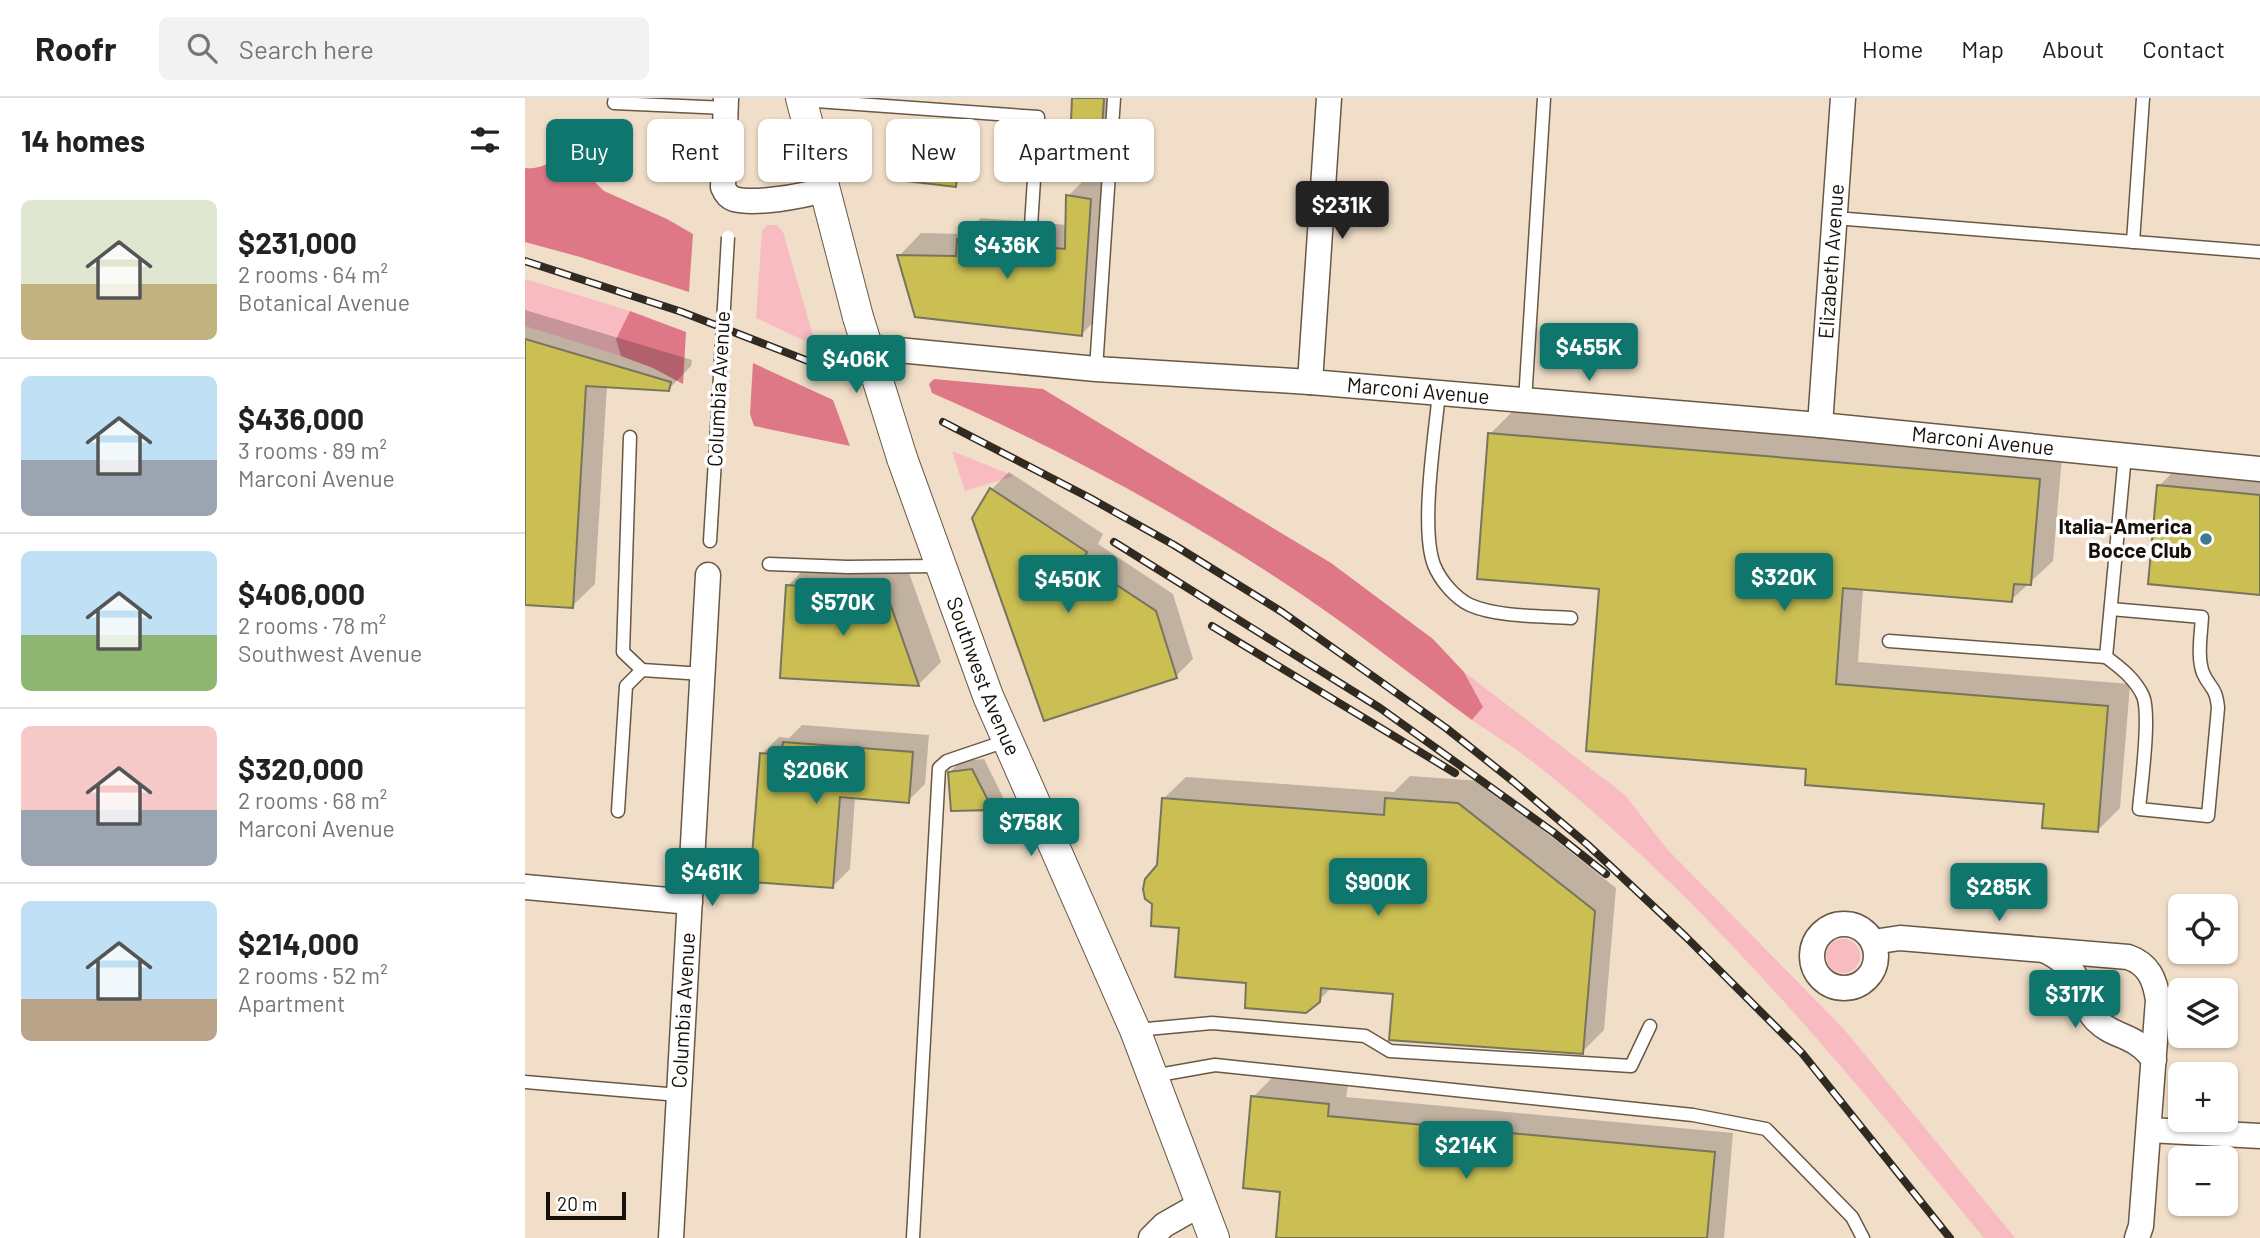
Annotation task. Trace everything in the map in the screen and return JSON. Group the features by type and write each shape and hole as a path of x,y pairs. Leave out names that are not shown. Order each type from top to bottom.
{"street":[{"path":"1310,382 1329,98"},
{"name":"Elizabeth Avenue","path":"1820,425 1843,98"},
{"name":"Southwest Avenue","path":"801,99 858,317 939,566 1006,741 1070,878 1135,1030 1214,1238"},
{"path":"726,103 723,187 727,195 735,199 766,200 824,190"},
{"name":"Marconi Avenue","path":"867,347 1096,369 1310,382 1820,425 2260,469"},
{"name":"Columbia Avenue","path":"671,1238 708,575"},
{"path":"525,887 690,902"},
{"path":"1873,942 1900,938 2129,957 2140,961 2151,975 2158,1000 2141,1226 2137,1238"},
{"path":"2046,950 2064,960 2074,972 2094,1019 2136,1041 2154,1060"},
{"path":"2149,1130 2260,1136"},
{"path":"1151,1238 1164,1225 1201,1204"}],"lane":[{"path":"615,98 614,103 726,103"},
{"path":"1096,369 1114,98"},
{"path":"1525,401 1544,98"},
{"path":"2133,242 2143,98"},
{"path":"801,99 1038,117 1031,226"},
{"path":"1835,218 2260,252"},
{"name":"Columbia Avenue","path":"710,541 728,236"},
{"path":"1439,393 1429,497 1434,565 1454,593 1469,605 1494,612 1571,618"},
{"path":"630,437 623,652 642,670 703,674"},
{"path":"2106,657 2125,455"},
{"path":"769,564 939,566"},
{"path":"1889,641 2106,657 2122,668 2144,699 2146,736 2139,809 2208,816 2218,708 2217,695 2213,685 2204,676 2202,666 2201,617 2111,609"},
{"path":"618,811 626,686 642,670"},
{"path":"913,1238 939,768 947,761 1006,741"},
{"path":"1135,1030 1212,1023 1365,1036 1391,1051 1631,1066 1650,1026"},
{"path":"1153,1076 1215,1065 1693,1115 1766,1129 1853,1217 1863,1238"},
{"path":"525,1082 679,1095"}],"shaded area":[{"path":"546,164 546,182 595,182 604,191 667,219 693,234 689,292 525,242 525,168"},
{"path":"767,225 777,225 783,232 816,346 756,318 762,231"},
{"path":"525,279 630,311 616,339 621,356 525,326"},
{"path":"630,311 686,332 683,384 653,368 621,356 616,339"},
{"path":"753,363 833,400 850,446 754,426 750,414"},
{"path":"934,379 1043,389 1331,563 1433,639 1464,672 1483,707 1472,720 1344,624 1257,565 1121,485 932,393 929,384"},
{"path":"952,451 1014,476 965,491"},
{"path":"1464,672 1625,795 1667,849 1843,1028 2015,1238 1984,1238 1826,1049 1715,928 1657,870 1596,815 1526,756 1472,720 1483,707"},
{"path":"1843,939 1855,944 1860,956 1855,968 1843,973 1831,968 1826,956 1831,944"}],"building":[{"path":"1072,98 1104,98 1103,119 1071,119"},
{"path":"915,182 956,182 956,187"},
{"path":"1066,195 1091,199 1082,336 915,317 897,255 956,256 957,239 1065,249"},
{"path":"525,339 671,382 669,391 586,386 573,608 525,605"},
{"path":"1488,433 2040,479 2031,585 2014,584 2012,602 1843,588 1836,684 2108,706 2098,832 2042,828 2044,804 1805,785 1806,769 1586,751 1599,589 1477,579"},
{"name":"Italia-America Bocce Club","path":"2157,485 2260,495 2260,595 2148,584"},
{"path":"990,488 1087,552 1082,562 1156,611 1177,678 1044,721 972,518"},
{"path":"786,585 886,592 919,686 780,678"},
{"path":"783,742 913,752 909,803 840,797 833,888 750,882 760,753 781,755"},
{"path":"972,769 993,810 951,811 948,772"},
{"path":"1162,798 1384,815 1385,798 1458,803 1595,911 1583,1054 1389,1040 1393,994 1321,988 1320,1002 1306,1013 1245,1008 1246,983 1175,977 1179,928 1151,926 1152,904 1145,899 1143,889 1145,879 1157,865"},
{"path":"1251,1096 1329,1104 1328,1116 1715,1152 1707,1238 1276,1238 1280,1192 1243,1188"}],"railway":[{"path":"525,261 682,312 821,366"},
{"path":"943,422 1174,545 1282,612 1446,728 1514,782 1588,845 1686,937 1802,1053 1950,1238"},
{"path":"1114,542 1380,708 1553,832 1606,874"},
{"path":"1212,626 1455,773"}],"place":[{"name":"Italia-America Bocce Club","path":"2206,539"}]}
